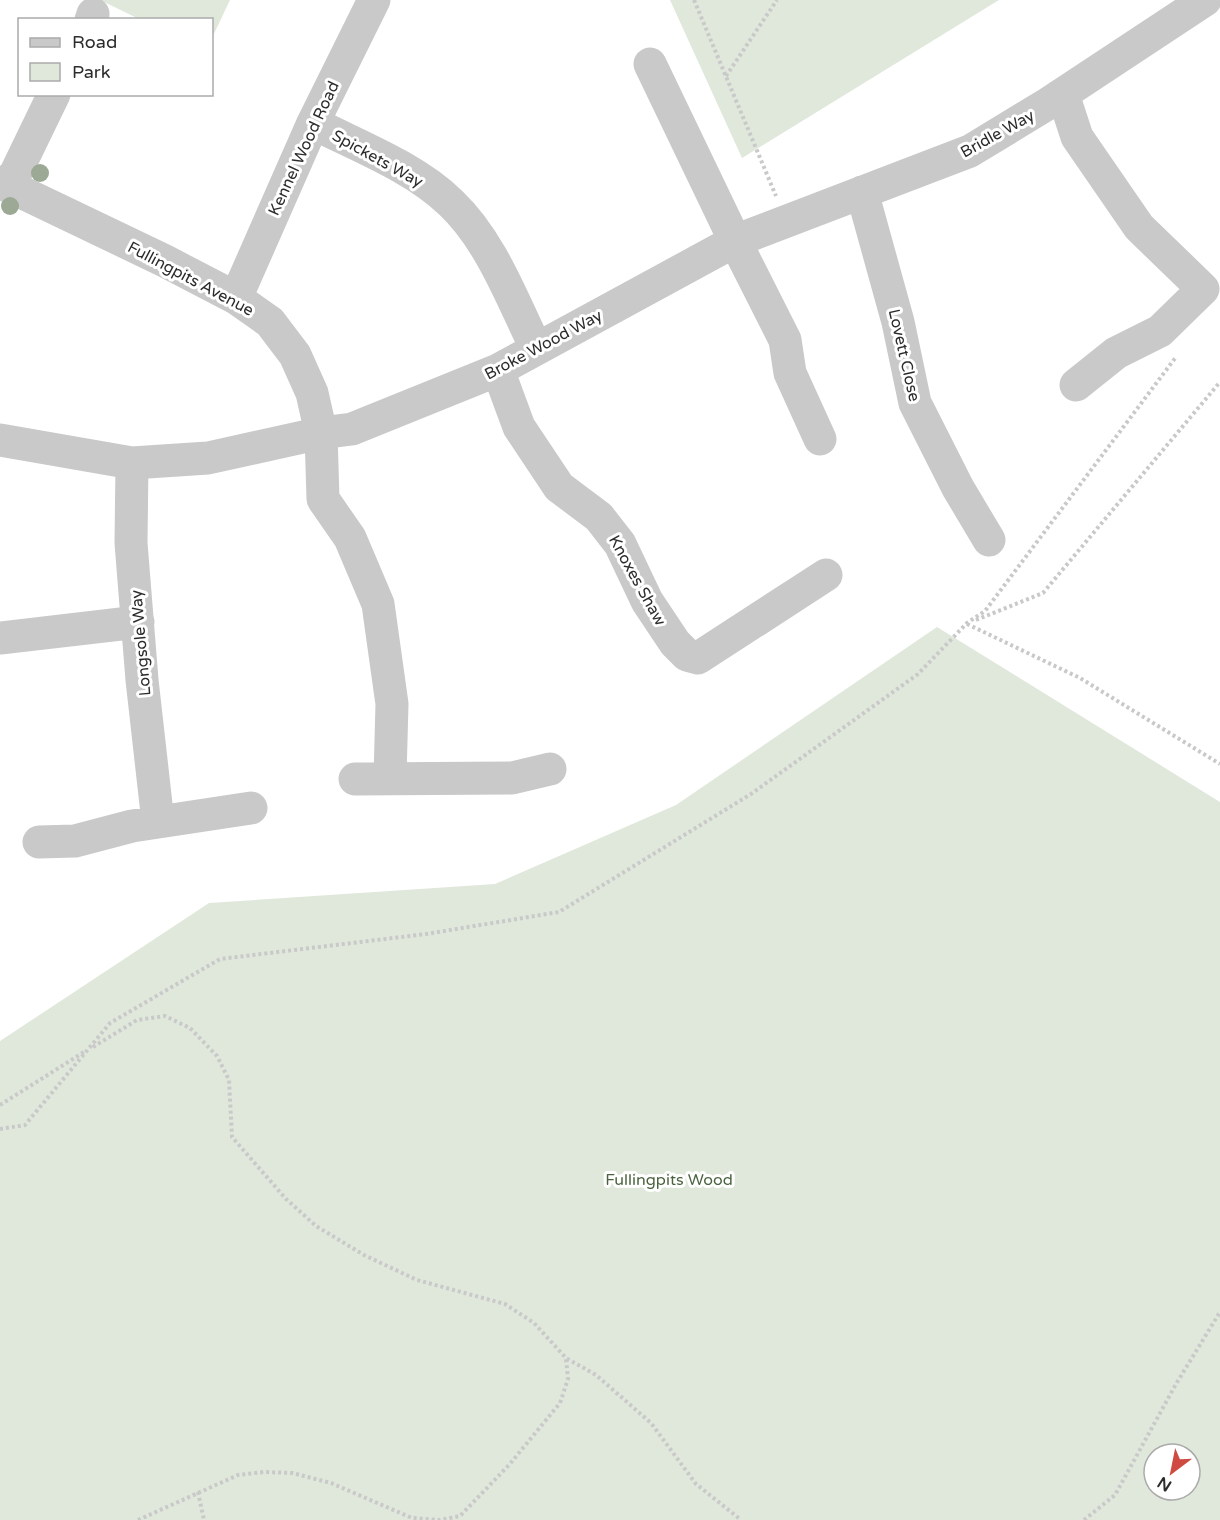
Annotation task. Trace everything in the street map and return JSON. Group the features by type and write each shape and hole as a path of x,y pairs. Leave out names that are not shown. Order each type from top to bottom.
{"street":[{"name":"Kennel Wood Road","path":"236,298 313,123 374,0"},
{"name":"Bridle Way","path":"729,244 970,151 1063,94 1205,0"},
{"path":"650,64 729,244 785,340 790,374 820,439"},
{"path":"1063,94 1077,137 1139,227 1212,301 1116,353 1076,385"},
{"path":"5,185 53,96"},
{"name":"Spickets Way","path":"313,123 417,176 451,203 477,233 537,348"},
{"name":"Fullingpits Avenue","path":"5,185 236,298 270,322 295,355 312,393 321,433 322,499 350,538 378,604 392,704 390,777"},
{"name":"Lovett Close","path":"862,192 898,322 915,403 958,488 990,540"},
{"name":"Broke Wood Way","path":"0,440 132,463 208,458 321,433 352,429 498,370 729,244"},
{"name":"Knoxes Shaw","path":"498,370 519,427 552,477 559,487 599,517 620,544 647,601 675,643 687,655 698,658 768,611 826,576"},
{"name":"Longsole Way","path":"132,463 131,543 158,822"},
{"path":"0,638 138,622"},
{"path":"355,779 512,778 550,769"},
{"path":"39,842 75,841 132,826 251,808"}],"path":[{"path":"694,0 786,221"},
{"path":"726,77 777,0"},
{"path":"0,1129 26,1125 110,1023 220,959 426,934 559,912 752,794 918,674 967,623 985,611 1179,353"},
{"path":"967,623 1043,593 1220,382"},
{"path":"967,623 1080,678 1220,764"},
{"path":"0,1106 137,1020 165,1016 190,1028 217,1056 229,1080 232,1137 286,1199 316,1226 364,1255 417,1280 505,1304 534,1323 566,1358 596,1375 651,1423 696,1484 741,1520"},
{"path":"1084,1520 1115,1495 1176,1384 1220,1312"},
{"path":"138,1520 238,1475 264,1472 292,1473 331,1483 412,1518 440,1520 460,1516 509,1465 560,1403 568,1379 566,1358"},
{"path":"198,1492 204,1520"}],"green space":[{"path":"100,0 230,0 213,36 213,18 137,18"},
{"path":"670,0 999,0 742,158"},
{"name":"Fullingpits Wood","path":"937,627 1220,802 1220,1520 0,1520 0,1041 209,903 495,884 676,805"}]}
